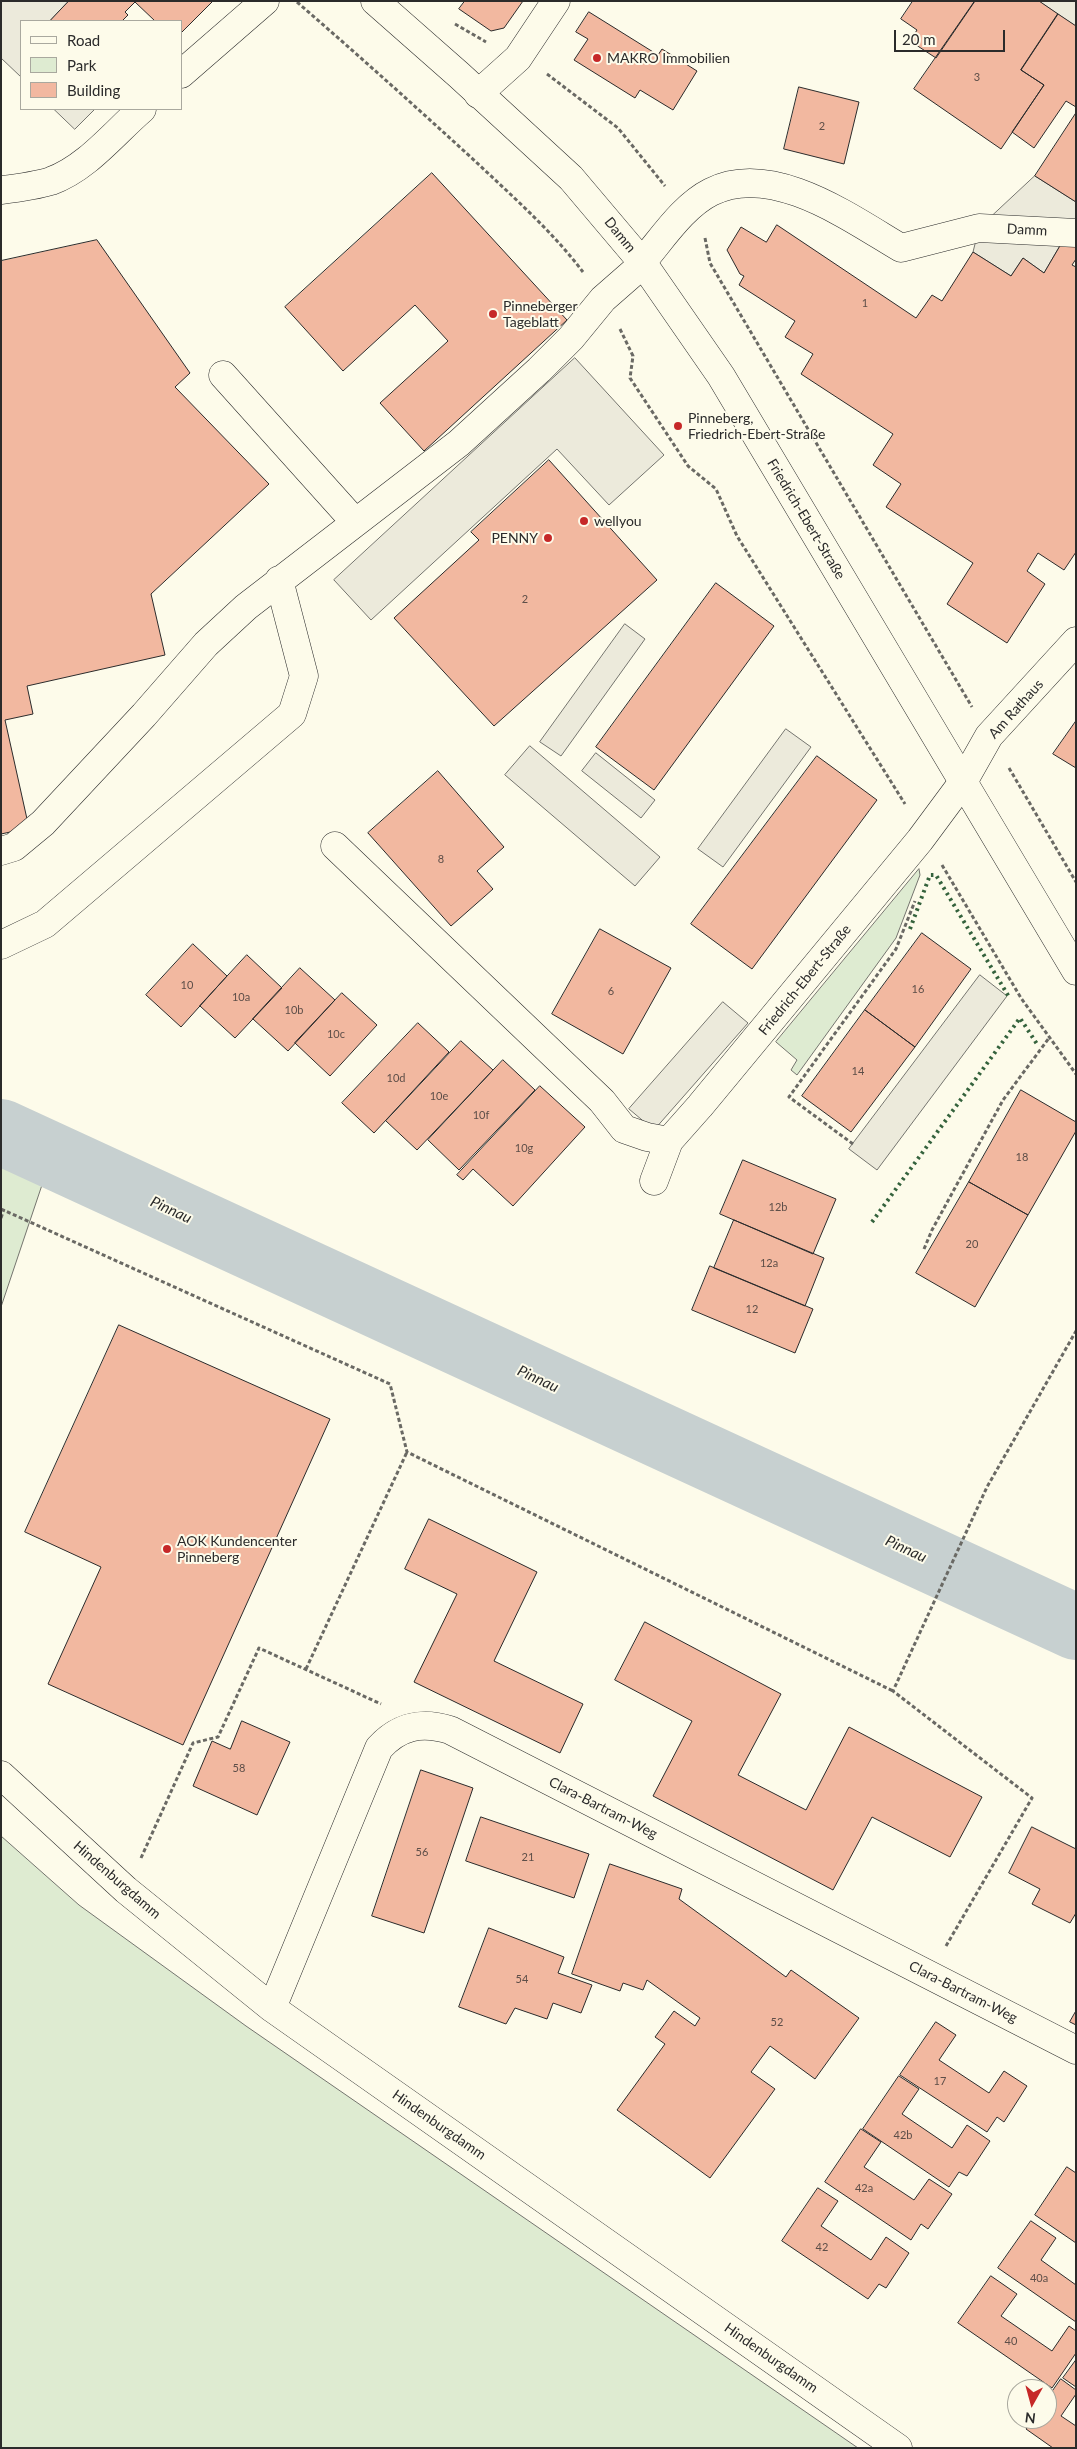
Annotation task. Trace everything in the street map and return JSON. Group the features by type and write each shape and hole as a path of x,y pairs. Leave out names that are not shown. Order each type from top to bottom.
{"street":[{"path":"182,73 265,1"},
{"name":"Damm","path":"375,1 459,74 478,94 571,178 642,263 686,211 710,192 745,182 816,198 900,248 979,228 1076,233"},
{"path":"478,94 518,58 556,1"},
{"path":"1,190 34,186 66,174 80,165 141,110"},
{"path":"1,851 14,847 43,823 144,715 206,644 279,580 459,443 539,370 571,338 603,299 642,263"},
{"name":"Friedrich-Ebert-Straße","path":"642,263 721,376 1076,970"},
{"path":"223,375 355,522"},
{"path":"1,945 45,924 292,714 304,676 279,580"},
{"name":"Am Rathaus","path":"963,782 989,736 1076,641"},
{"name":"Friedrich-Ebert-Straße","path":"654,1181 669,1141 713,1091 924,833 963,782"},
{"path":"335,846 602,1101 624,1129 647,1137 669,1141"},
{"name":"Clara-Bartram-Weg","path":"272,2008 378,1748 389,1737 402,1730 418,1725 434,1725 450,1730 1076,2050"},
{"name":"Hindenburgdamm","path":"1,1775 126,1890 272,2008 898,2448"}],"path":[{"path":"297,1 497,182 565,249 603,299 633,356 630,378 688,466 716,489 737,536 924,833 1016,990 1076,1074"},
{"path":"853,1144 789,1096 896,949 917,897"},
{"path":"924,1249 936,1222 1003,1100 1050,1038"},
{"path":"1,1218 3,1209 390,1384 407,1452 306,1670"},
{"path":"893,1690 986,1487 1076,1331"},
{"path":"407,1452 893,1690 1032,1798 930,1974"},
{"path":"126,1890 194,1743 218,1737 259,1648 384,1705 402,1730"}],"green space":[{"path":"919,869 920,875 896,938 797,1075 791,1070 797,1060 776,1042"},
{"path":"1,1154 45,1176 1,1307"},
{"path":"1,1836 79,1905 246,2026 858,2448 1,2448"}],"shaded area":[{"path":"1,1 69,1 51,20 20,20 20,76 1,58"},
{"path":"1039,1 1076,1 1076,26"},
{"path":"55,110 94,110 75,129"},
{"path":"1035,176 1076,202 1076,240 1061,244 1044,273 1023,258 1011,276 973,252 979,228"},
{"path":"575,358 664,455 609,505 557,449 371,620 334,580"},
{"path":"625,624 645,639 561,756 540,742"},
{"path":"786,729 811,747 723,867 698,849"},
{"path":"530,746 660,857 635,886 505,775"},
{"path":"596,753 655,800 641,818 582,771"},
{"path":"980,975 1007,996 877,1170 849,1149"},
{"path":"723,1002 748,1023 654,1130 629,1109"}],"building":[{"path":"69,1 213,1 182,32 182,20 154,20 135,2 125,12 128,15 123,20 51,20"},
{"path":"465,1 523,1 504,28 491,31 459,9"},
{"path":"913,1 975,1 936,58 910,41 917,30 901,19"},
{"path":"975,1 1039,1 1058,14 1021,70 1044,85 1001,149 914,89"},
{"path":"589,12 658,55 662,49 697,71 673,110 640,90 635,98 574,60 588,39 576,32"},
{"path":"1058,14 1076,26 1076,107 1066,101 1034,148 1012,132 1044,85 1021,70"},
{"path":"799,87 859,102 844,164 784,149"},
{"path":"1076,113 1076,202 1035,176"},
{"name":"Pinneberger Tageblatt","path":"432,173 567,320 424,451 380,403 448,341 415,305 343,371 285,307"},
{"path":"777,225 916,318 932,295 942,301 973,252 1011,276 1023,258 1044,273 1061,244 1076,240 1076,259 1072,265 1076,267 1076,552 1064,570 1038,553 1027,571 1045,584 1007,643 947,604 973,563 886,507 901,484 873,465 893,434 801,374 813,354 785,337 795,321 739,285 744,276 740,274 727,250 741,227 766,242"},
{"path":"97,240 190,373 175,387 269,484 151,594 165,655 27,686 33,714 5,720 29,828 1,834 1,261"},
{"path":"549,460 657,580 494,726 394,618 479,540 471,532"},
{"path":"716,583 774,626 654,790 596,747"},
{"path":"1076,721 1076,768 1053,754"},
{"path":"817,756 877,800 752,969 691,924"},
{"path":"438,771 504,847 477,871 493,889 451,926 368,833"},
{"path":"600,929 671,968 623,1054 552,1014"},
{"path":"922,933 971,969 915,1047 865,1010"},
{"path":"193,944 227,976 181,1027 146,995"},
{"path":"247,955 282,988 235,1038 200,1006"},
{"path":"300,968 335,1000 288,1051 253,1019"},
{"path":"342,993 377,1025 330,1076 295,1043"},
{"path":"865,1010 915,1047 851,1132 802,1096"},
{"path":"418,1023 449,1052 374,1133 342,1103"},
{"path":"461,1041 493,1070 417,1150 386,1121"},
{"path":"503,1060 535,1090 459,1170 428,1140"},
{"path":"540,1086 585,1127 513,1206 473,1169 463,1180 457,1175"},
{"path":"1021,1090 1076,1122 1076,1131 1028,1215 969,1182"},
{"path":"743,1160 836,1199 813,1254 720,1214"},
{"path":"969,1182 1028,1215 975,1307 916,1273"},
{"path":"734,1220 824,1258 805,1306 714,1268"},
{"path":"710,1266 813,1309 795,1353 692,1310"},
{"name":"AOK Kundencenter Pinneberg","path":"119,1325 330,1419 183,1745 48,1684 101,1567 25,1532"},
{"path":"429,1519 537,1572 494,1661 583,1704 560,1753 414,1682 457,1594 405,1569"},
{"path":"645,1622 781,1694 738,1775 806,1810 849,1727 982,1797 950,1857 872,1817 833,1890 653,1796 692,1721 615,1680"},
{"path":"242,1721 290,1742 257,1815 193,1786 212,1741 230,1749"},
{"path":"421,1770 473,1788 424,1933 372,1916"},
{"path":"481,1817 589,1854 574,1898 466,1861"},
{"path":"1032,1827 1076,1849 1076,1913 1070,1923 1032,1904 1040,1889 1009,1873"},
{"path":"610,1864 682,1889 679,1899 786,1977 791,1970 859,2018 815,2079 770,2046 751,2072 775,2089 710,2178 617,2110 665,2044 655,2037 674,2011 695,2026 700,2018 647,1980 643,1990 623,1983 620,1991 572,1974"},
{"path":"489,1928 564,1957 558,1973 592,1985 581,2013 553,2003 547,2019 515,2008 506,2024 459,2007"},
{"path":"1076,2011 1076,2025 1070,2022"},
{"path":"936,2022 956,2035 939,2060 989,2093 1004,2071 1027,2086 1004,2122 997,2117 987,2132 900,2075"},
{"path":"899,2076 919,2089 902,2114 952,2148 967,2125 990,2141 967,2176 959,2172 949,2187 863,2129"},
{"path":"861,2129 881,2142 864,2167 914,2200 929,2179 952,2194 928,2229 921,2224 911,2240 825,2182"},
{"path":"1067,2167 1076,2173 1076,2243 1035,2215"},
{"path":"818,2188 838,2201 821,2226 871,2260 886,2237 909,2253 886,2288 879,2284 868,2299 782,2241"},
{"path":"1031,2221 1056,2238 1041,2260 1076,2285 1076,2322 998,2268"},
{"path":"991,2276 1017,2294 1001,2316 1052,2351 1069,2326 1076,2331 1076,2353 1057,2381 1057,2379 1039,2379 958,2323"},
{"path":"1076,2360 1076,2387 1063,2378"},
{"path":"1061,2379 1076,2390 1076,2394 1061,2416 1076,2426 1076,2448 1053,2448 1026,2429 1057,2429 1057,2385"}],"waterway":[{"name":"Pinnau","path":"1,1132 1076,1627"}],"hedge":[{"path":"910,929 930,875 936,875 1009,997"},
{"path":"872,1222 1020,1018 1037,1044"}],"place":[{"name":"MAKRO Immobilien","path":"597,58"},
{"name":"Pinneberger Tageblatt","path":"493,314"},
{"name":"Pinneberg, Friedrich-Ebert-Straße","path":"678,426"},
{"name":"wellyou","path":"584,521"},
{"name":"PENNY","path":"548,538"},
{"name":"AOK Kundencenter Pinneberg","path":"167,1549"}]}
